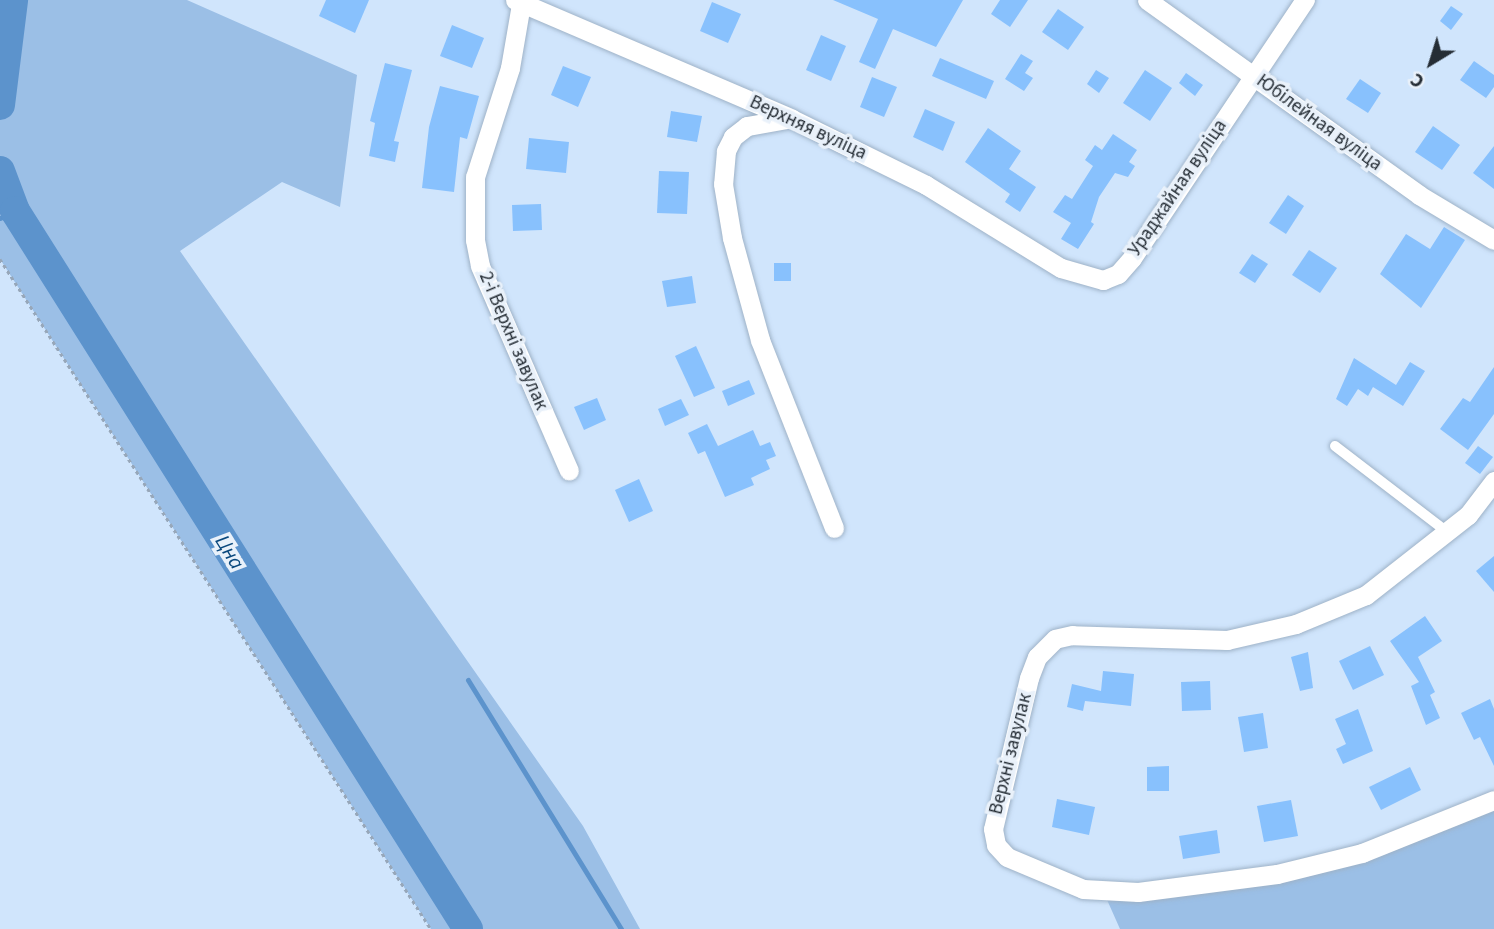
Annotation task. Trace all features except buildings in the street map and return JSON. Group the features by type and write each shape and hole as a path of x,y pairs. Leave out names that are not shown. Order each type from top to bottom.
{"street":[{"name":"Юбілейная вуліца","path":"1147,0 1419,195 1494,240"},
{"name":"Ураджайная вуліца","path":"1089,279 1118,274 1132,258 1305,0"},
{"name":"Верхняя вуліца","path":"518,2 792,119 926,185 1061,268 1089,279"},
{"name":"2-і Верхні завулак","path":"518,2 510,68 475,177 475,240 480,267 569,471"},
{"path":"792,119 747,126 733,137 726,151 723,184 732,239 760,340 834,528"},
{"name":"Верхні завулак","path":"1494,481 1447,533 1366,596 1296,624 1227,640 1072,635 1055,639 1037,657 1030,678 993,829 996,845 1007,857 1083,889 1138,892 1277,874 1362,853 1494,800"}],"lane":[{"path":"1335,446 1447,533"}],"path":[{"path":"0,259 431,929"}],"shaded area":[{"path":"13,0 187,0 357,75 340,207 282,182 180,251 583,826 640,929 431,929 0,259 0,218 15,211 0,171 0,105"},
{"path":"1494,800 1494,929 1120,929 1104,893 1277,874"}],"waterway":[{"name":"Цна","path":"0,105 13,0"},
{"name":"Цна","path":"0,171 15,211 468,929"},
{"path":"0,218 15,211"},
{"path":"468,680 621,929"}]}
